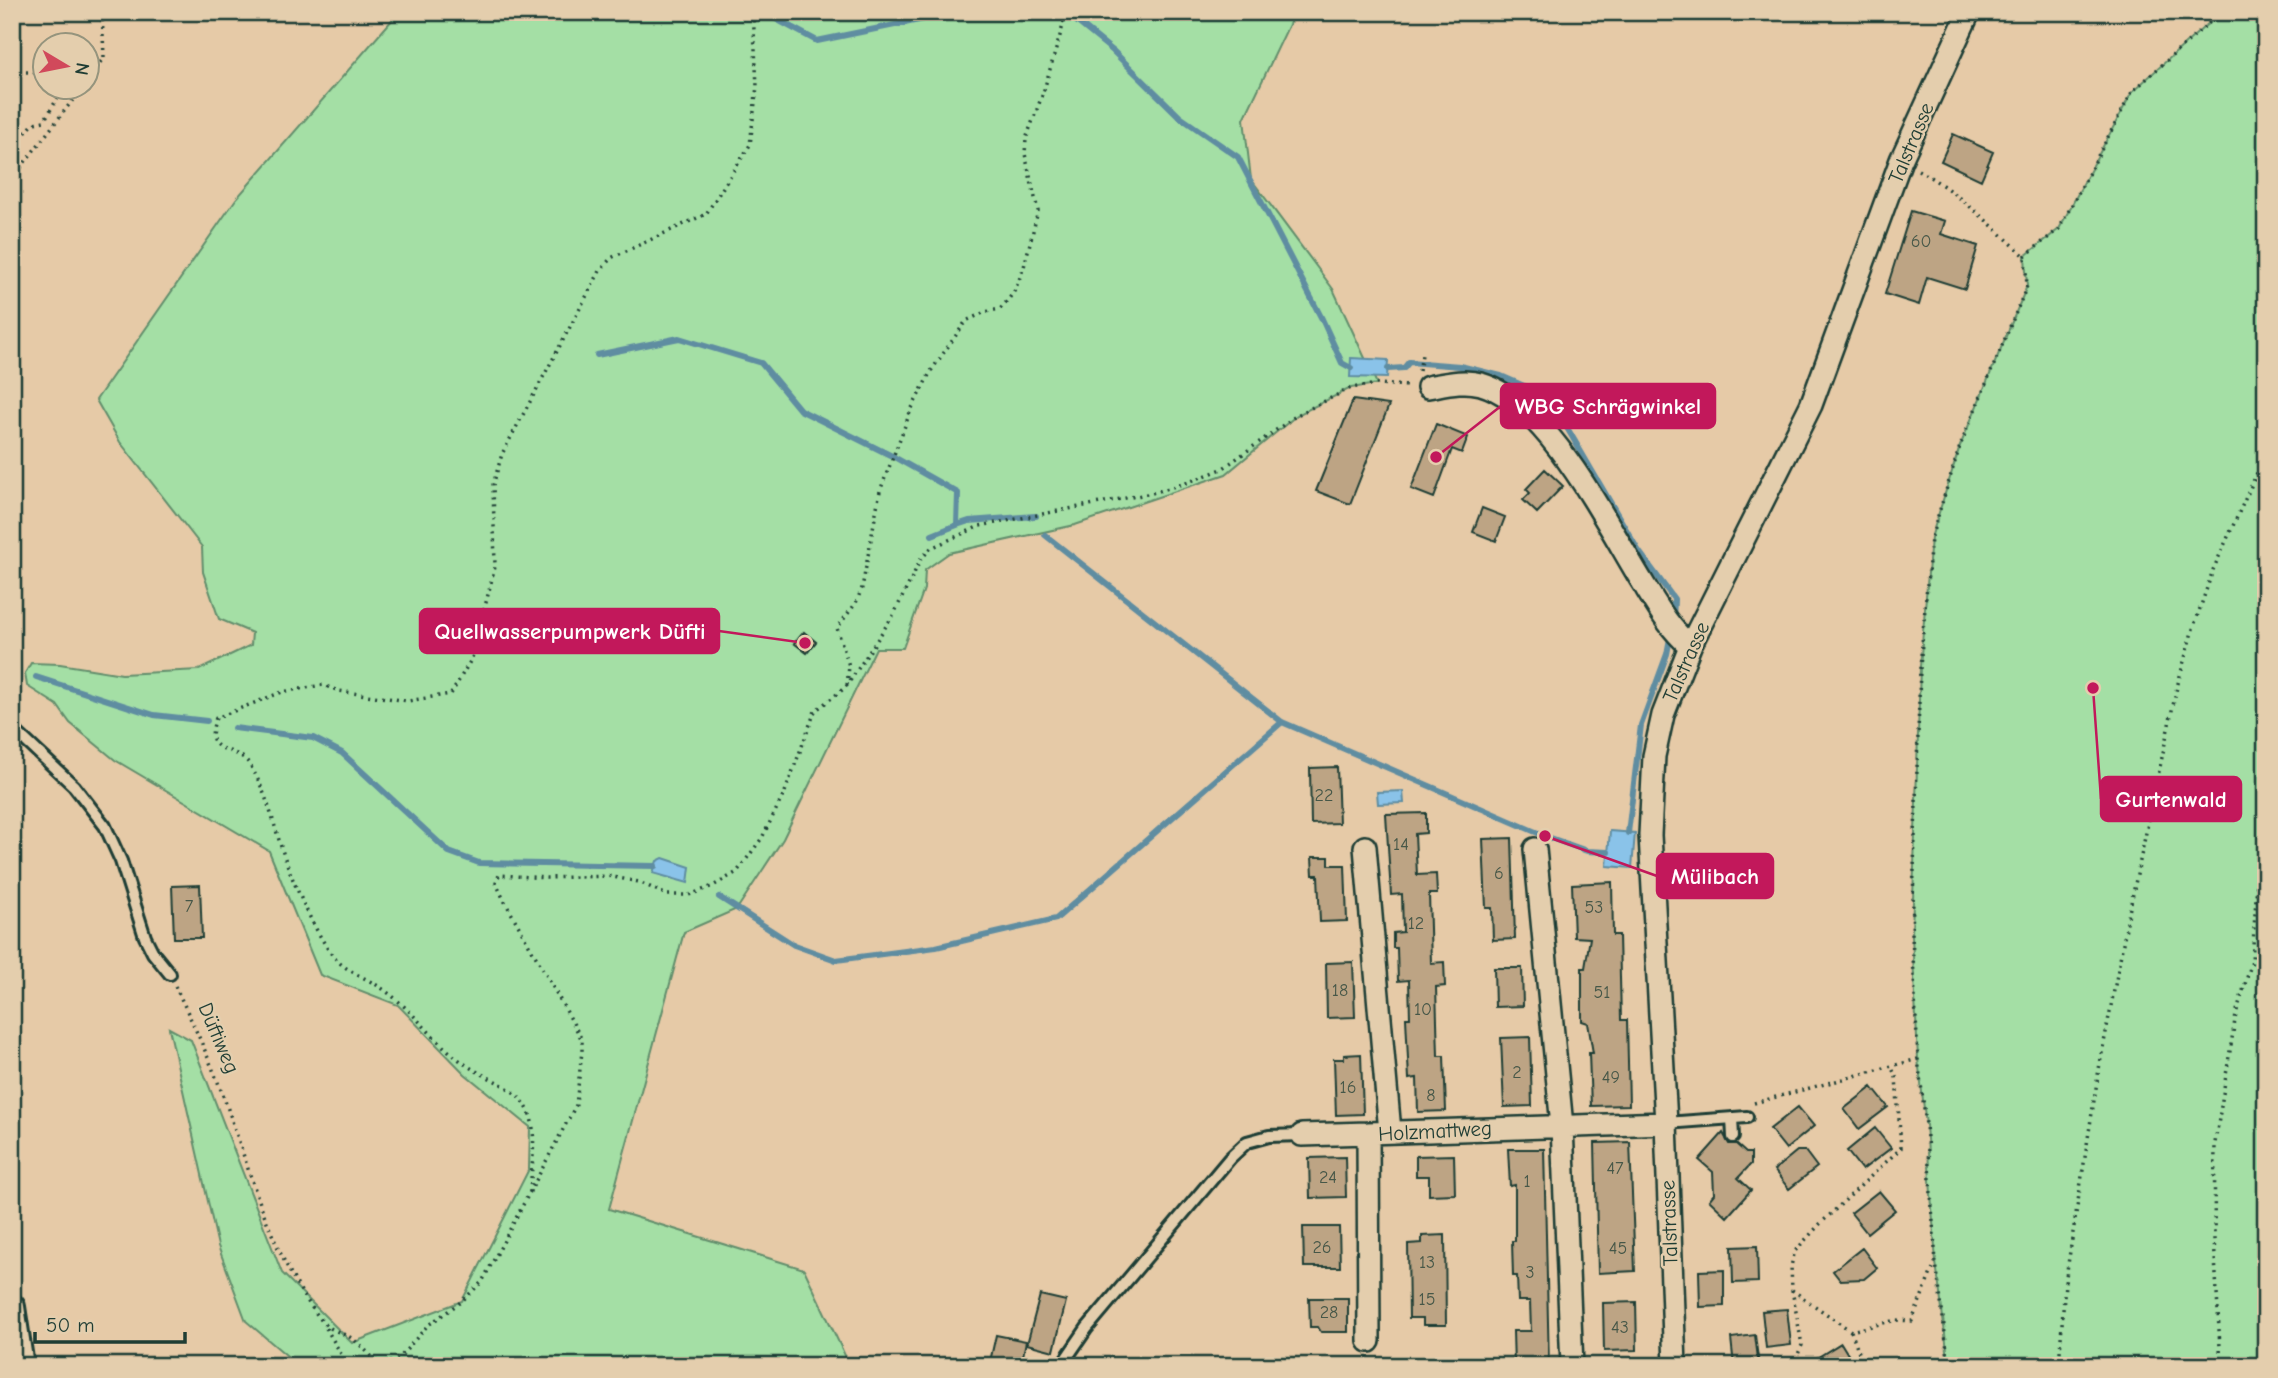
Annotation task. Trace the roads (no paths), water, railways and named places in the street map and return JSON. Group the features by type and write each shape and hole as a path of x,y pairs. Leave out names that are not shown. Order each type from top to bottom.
{"street":[{"name":"Talstrasse","path":"1675,1366 1667,1123 1650,835 1650,792 1654,756 1678,634 1811,405 1901,160 1969,12"},
{"path":"1424,379 1480,384 1503,393 1519,404 1540,425 1581,482 1678,634"},
{"path":"1365,847 1390,1132"},
{"path":"1535,849 1562,1126 1572,1366"},
{"name":"Holzmattweg","path":"1369,1341 1368,1133 1667,1123"},
{"path":"1303,1135 1368,1133"},
{"path":"12,1307 22,1366"}],"lane":[{"path":"12,729 74,786 105,826 121,861 149,945 170,974"},
{"path":"1667,1123 1746,1117"},
{"path":"1732,1118 1733,1138"},
{"path":"1061,1366 1087,1328 1230,1158 1247,1142 1269,1136 1303,1135"}],"water":[{"path":"1351,358 1388,360 1387,378 1350,377"},
{"path":"1403,791 1404,803 1378,804 1377,792"},
{"path":"1610,831 1635,833 1632,868 1607,866"},
{"path":"663,858 690,867 688,883 653,873 657,861"}],"waterway":[{"path":"763,12 817,41 958,12"},
{"path":"1065,12 1113,51 1180,117 1238,157 1342,363 1351,368"},
{"path":"597,355 679,338 761,363 800,410 894,457 958,493 957,525 969,521 1036,516"},
{"path":"1388,369 1404,368 1409,362 1460,366 1501,376 1536,391 1559,414 1638,550 1674,599 1673,622"},
{"path":"932,535 957,525"},
{"path":"1045,535 1282,722 1545,836 1587,851 1608,852"},
{"path":"1628,833 1641,725 1667,654 1671,633"},
{"path":"36,677 154,715 207,721"},
{"path":"719,897 794,945 836,960 936,947 1056,919 1282,722"},
{"path":"234,728 313,738 342,753 449,852 479,863 655,866"}],"place":[{"name":"WBG Schrägwinkel","path":"1436,457"},
{"name":"Quellwasserpumpwerk Düfti","path":"805,643"},
{"name":"Gurtenwald","path":"2093,688"},
{"name":"Mülibach","path":"1545,836"}]}
